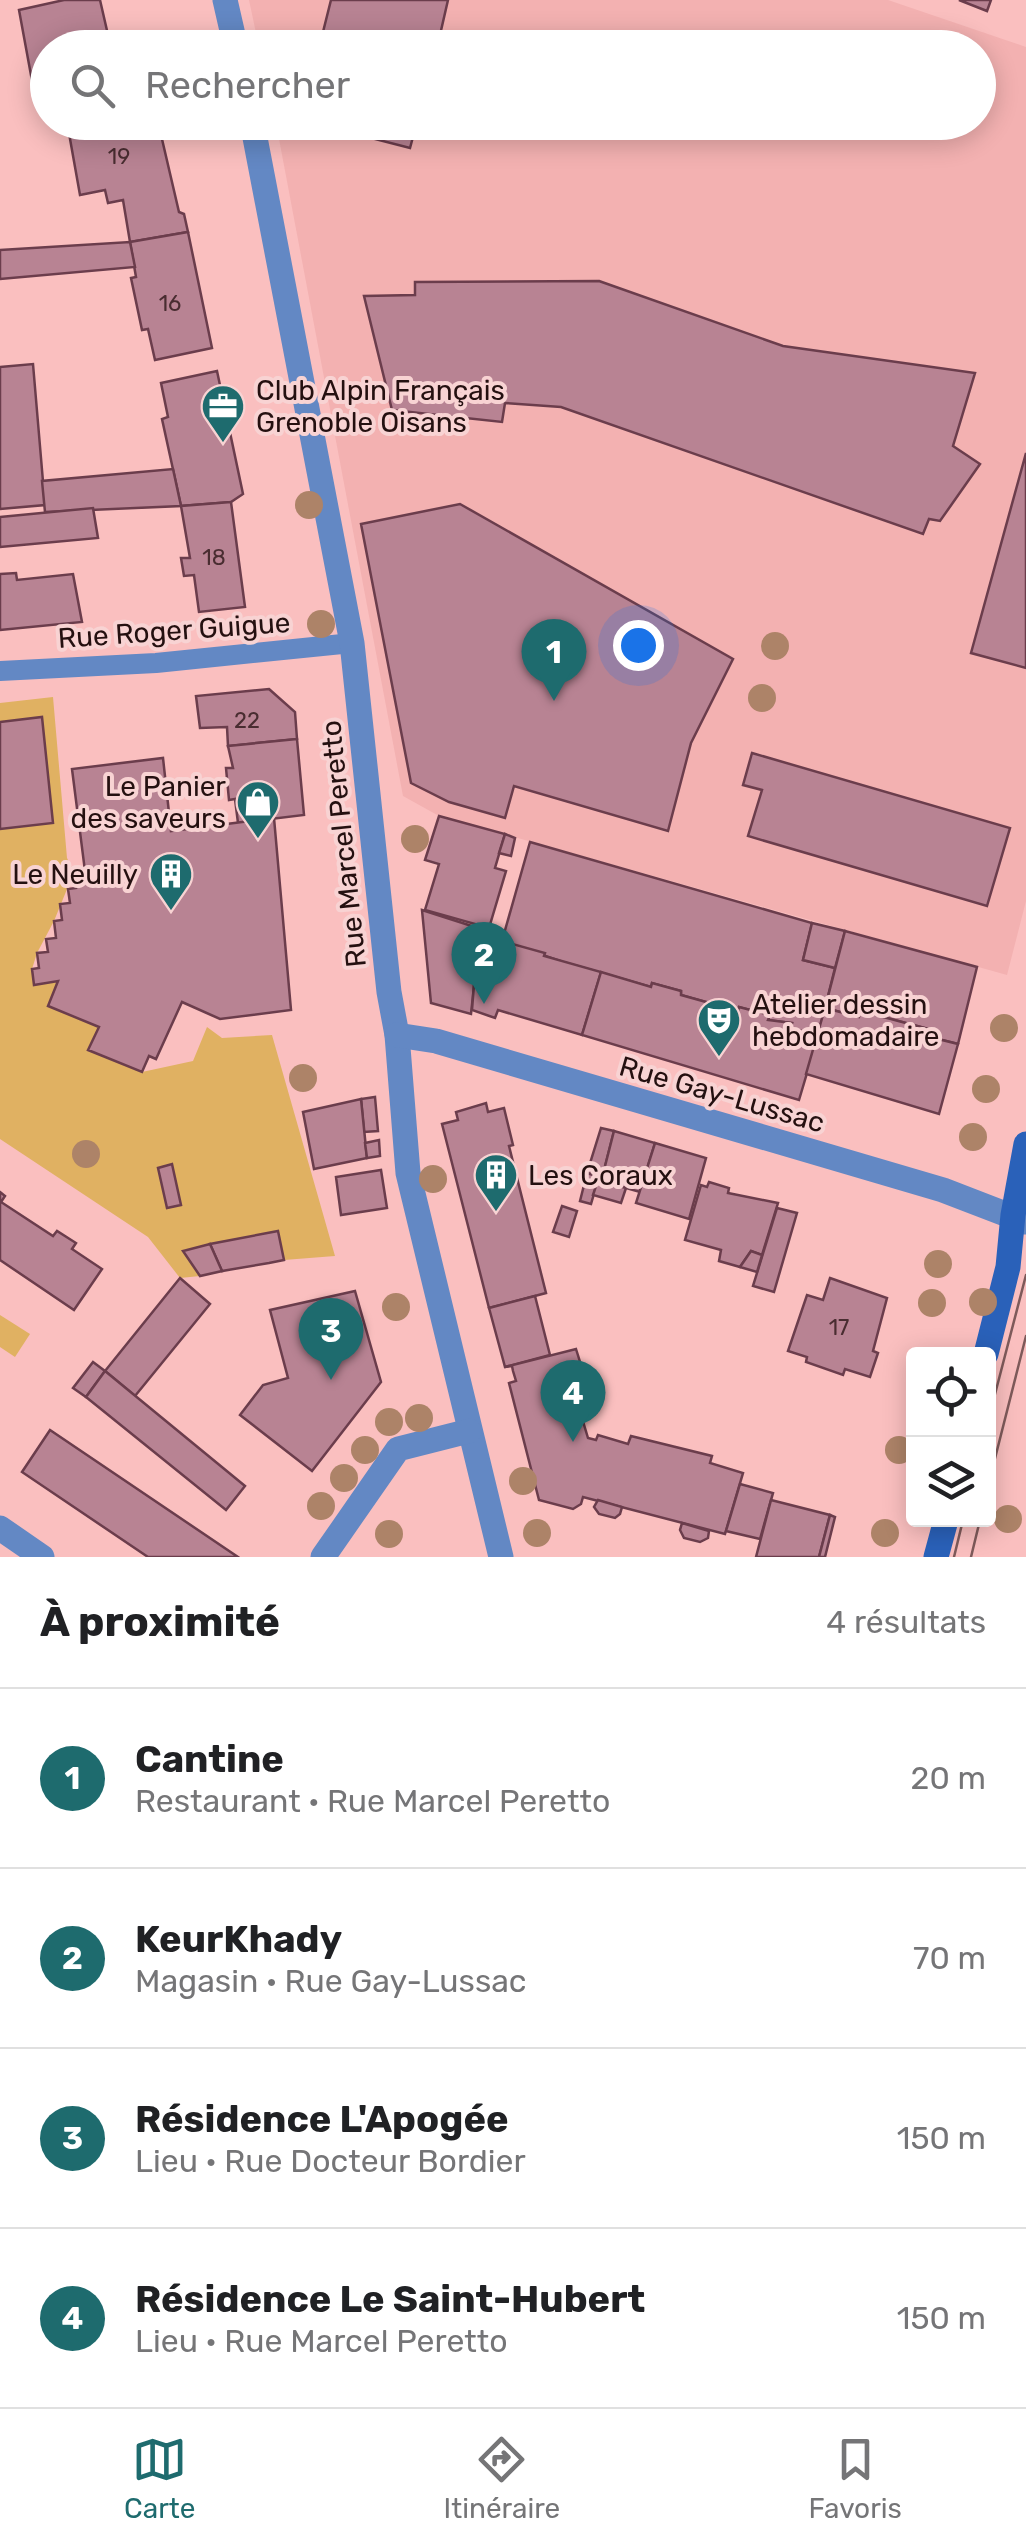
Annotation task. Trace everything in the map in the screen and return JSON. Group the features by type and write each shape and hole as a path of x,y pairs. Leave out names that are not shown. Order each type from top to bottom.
{"main road":[{"path":"988,1347 1019,1218 1026,1144"},
{"path":"936,1557 944,1527"}],"street":[{"path":"225,0 232,30"},
{"name":"Rue Marcel Peretto","path":"255,140 352,643 389,992 397,1035 408,1173 501,1557"},
{"name":"Rue Gay-Lussac","path":"397,1035 436,1041 943,1190 1019,1218"},
{"path":"323,1557 398,1450 469,1431"},
{"path":"0,1528 42,1557"}],"lane":[{"name":"Rue Roger Guigue","path":"0,670 156,662 352,643"}],"shaded area":[{"path":"249,0 888,0 976,30 255,30"},
{"path":"996,37 1026,47 1026,901 1007,975 439,816 403,796 279,140 996,140"},
{"path":"53,697 67,858 74,872 37,953 32,969 34,984 58,981 49,1006 99,1027 89,1050 142,1072 193,1061 207,1027 222,1038 272,1035 335,1256 284,1260 277,1231 184,1250 200,1276 180,1278 148,1237 0,1139 0,703"},
{"path":"0,1315 30,1334 15,1357 0,1347"}],"building":[{"path":"64,0 100,0 107,30 30,30 30,70 19,10"},
{"path":"331,0 448,0 441,30 324,30"},
{"path":"959,0 991,0 987,11"},
{"path":"70,140 162,140 179,212 184,214 188,232 130,242 123,200 108,203 105,190 80,195"},
{"path":"379,140 412,140 410,148"},
{"path":"188,232 212,348 155,360 148,329 142,330 131,278 136,277 130,242"},
{"path":"130,242 135,267 0,279 0,250"},
{"path":"599,281 783,346 975,373 953,446 980,464 940,521 929,519 923,534 561,407 505,403 502,422 392,410 364,296 415,295 415,282"},
{"path":"33,364 45,505 0,509 0,367"},
{"path":"217,371 243,494 231,502 181,506 162,419 168,417 161,383"},
{"path":"1026,453 1026,668 971,653"},
{"path":"173,469 181,506 45,512 42,481"},
{"path":"231,502 245,607 199,612 194,575 184,576 181,558 190,558 181,506"},
{"path":"460,504 733,659 691,743 668,831 514,786 505,818 449,802 411,783 361,524"},
{"path":"93,508 98,538 0,547 0,517"},
{"path":"16,573 17,580 73,574 82,622 0,630 0,574"},
{"path":"269,689 295,712 297,739 228,746 227,727 200,728 196,696"},
{"path":"42,717 53,823 0,829 0,722"},
{"path":"297,739 304,815 238,823 235,799 229,800 226,768 233,768 228,746"},
{"path":"752,753 1010,828 987,906 748,836 762,790 743,785"},
{"name":"Le Neuilly","path":"163,758 171,831 274,818 291,1010 220,1019 182,1002 156,1059 149,1056 142,1072 88,1050 99,1027 48,1006 58,981 34,985 32,969 39,968 37,953 48,952 46,939 56,938 54,921 62,920 60,904 70,903 68,889 76,888 74,872 85,871 72,769"},
{"path":"439,816 505,834 495,868 506,871 489,928 425,910 439,864 425,860"},
{"path":"505,834 515,838 511,856 499,853"},
{"path":"530,842 812,923 803,960 835,968 818,1036 791,1028 792,1023 768,1020 770,1015 739,1007 738,1011 652,983 651,987 502,941"},
{"path":"422,910 478,928 477,941 460,945 466,979 475,977 471,1014 431,1003"},
{"path":"812,923 845,931 835,968 803,960"},
{"path":"845,931 977,967 958,1044 926,1036 928,1029 861,1011 859,1017 825,1008"},
{"path":"478,934 502,941 491,977 475,972"},
{"path":"477,941 476,964 469,965 469,943"},
{"path":"502,941 601,972 582,1035 498,1010 495,1018 472,1010 475,972 491,977"},
{"path":"601,972 651,987 652,983 681,991 681,995 738,1011 739,1007 770,1015 768,1020 792,1023 791,1028 818,1036 799,1100 582,1035"},
{"path":"825,1008 859,1017 861,1011 928,1029 926,1036 958,1044 939,1114 806,1074"},
{"path":"375,1097 378,1131 364,1132 361,1099"},
{"path":"361,1099 367,1158 314,1169 303,1112"},
{"name":"Les Coraux","path":"486,1103 488,1112 504,1108 513,1145 509,1146 546,1293 489,1308 442,1124 458,1120 456,1112"},
{"path":"601,1128 614,1131 602,1178 587,1173"},
{"path":"614,1131 655,1143 640,1192 598,1180 591,1204 580,1201 587,1173 602,1178"},
{"path":"379,1140 380,1156 367,1158 365,1143"},
{"path":"655,1143 706,1158 689,1219 636,1203"},
{"path":"172,1164 181,1205 167,1208 158,1168"},
{"path":"381,1170 387,1208 341,1215 336,1177"},
{"path":"598,1180 626,1188 621,1203 593,1195"},
{"path":"709,1182 729,1188 728,1193 778,1203 762,1255 751,1251 740,1267 719,1261 721,1250 685,1240 701,1185 707,1187"},
{"path":"0,1192 5,1196 1,1202 53,1236 57,1231 76,1243 72,1249 102,1269 74,1310 0,1260"},
{"path":"562,1206 577,1211 569,1237 553,1232"},
{"path":"777,1208 797,1213 774,1292 753,1286"},
{"path":"278,1231 284,1260 269,1263 222,1271 210,1244"},
{"path":"210,1244 222,1271 200,1276 183,1251"},
{"path":"751,1251 762,1255 757,1272 740,1267"},
{"path":"180,1278 210,1304 135,1396 105,1371"},
{"path":"830,1278 887,1298 870,1377 845,1369 843,1375 788,1351 807,1295 823,1300"},
{"path":"355,1291 381,1382 312,1471 240,1415 263,1385 288,1378 270,1310"},
{"path":"535,1296 550,1355 505,1367 489,1308"},
{"path":"576,1349 596,1413 582,1418 588,1438 596,1440 598,1435 628,1444 631,1436 712,1456 710,1463 743,1473 725,1534 583,1497 573,1509 539,1500 509,1383 516,1381 512,1366 505,1367"},
{"path":"93,1362 105,1371 86,1397 73,1388"},
{"path":"105,1371 245,1486 226,1510 86,1397"},
{"path":"50,1430 238,1557 148,1557 22,1472"},
{"path":"740,1484 773,1493 760,1539 726,1531"},
{"path":"598,1500 622,1507 620,1514 615,1518 599,1514 594,1507"},
{"path":"771,1500 830,1515 819,1557 756,1557"},
{"path":"830,1515 835,1517 825,1557 819,1557"},
{"path":"682,1523 709,1531 708,1538 700,1542 684,1538"}],"tram line":[{"path":"996,1390 1026,1275"},
{"path":"996,1454 1026,1336"},
{"path":"954,1557 961,1527"},
{"path":"971,1557 978,1527"}],"place":[{"name":"Club Alpin Français Grenoble Oisans","path":"223,444"},
{"name":"Cantine","path":"554,701"},
{"name":"Le Panier des saveurs","path":"258,840"},
{"name":"Le Neuilly","path":"171,912"},
{"name":"KeurKhady","path":"484,1004"},
{"name":"Atelier dessin hebdomadaire","path":"719,1058"},
{"name":"Les Coraux","path":"496,1213"},
{"name":"Résidence L'Apogée","path":"331,1380"},
{"name":"Résidence Le Saint-Hubert","path":"573,1442"}]}
